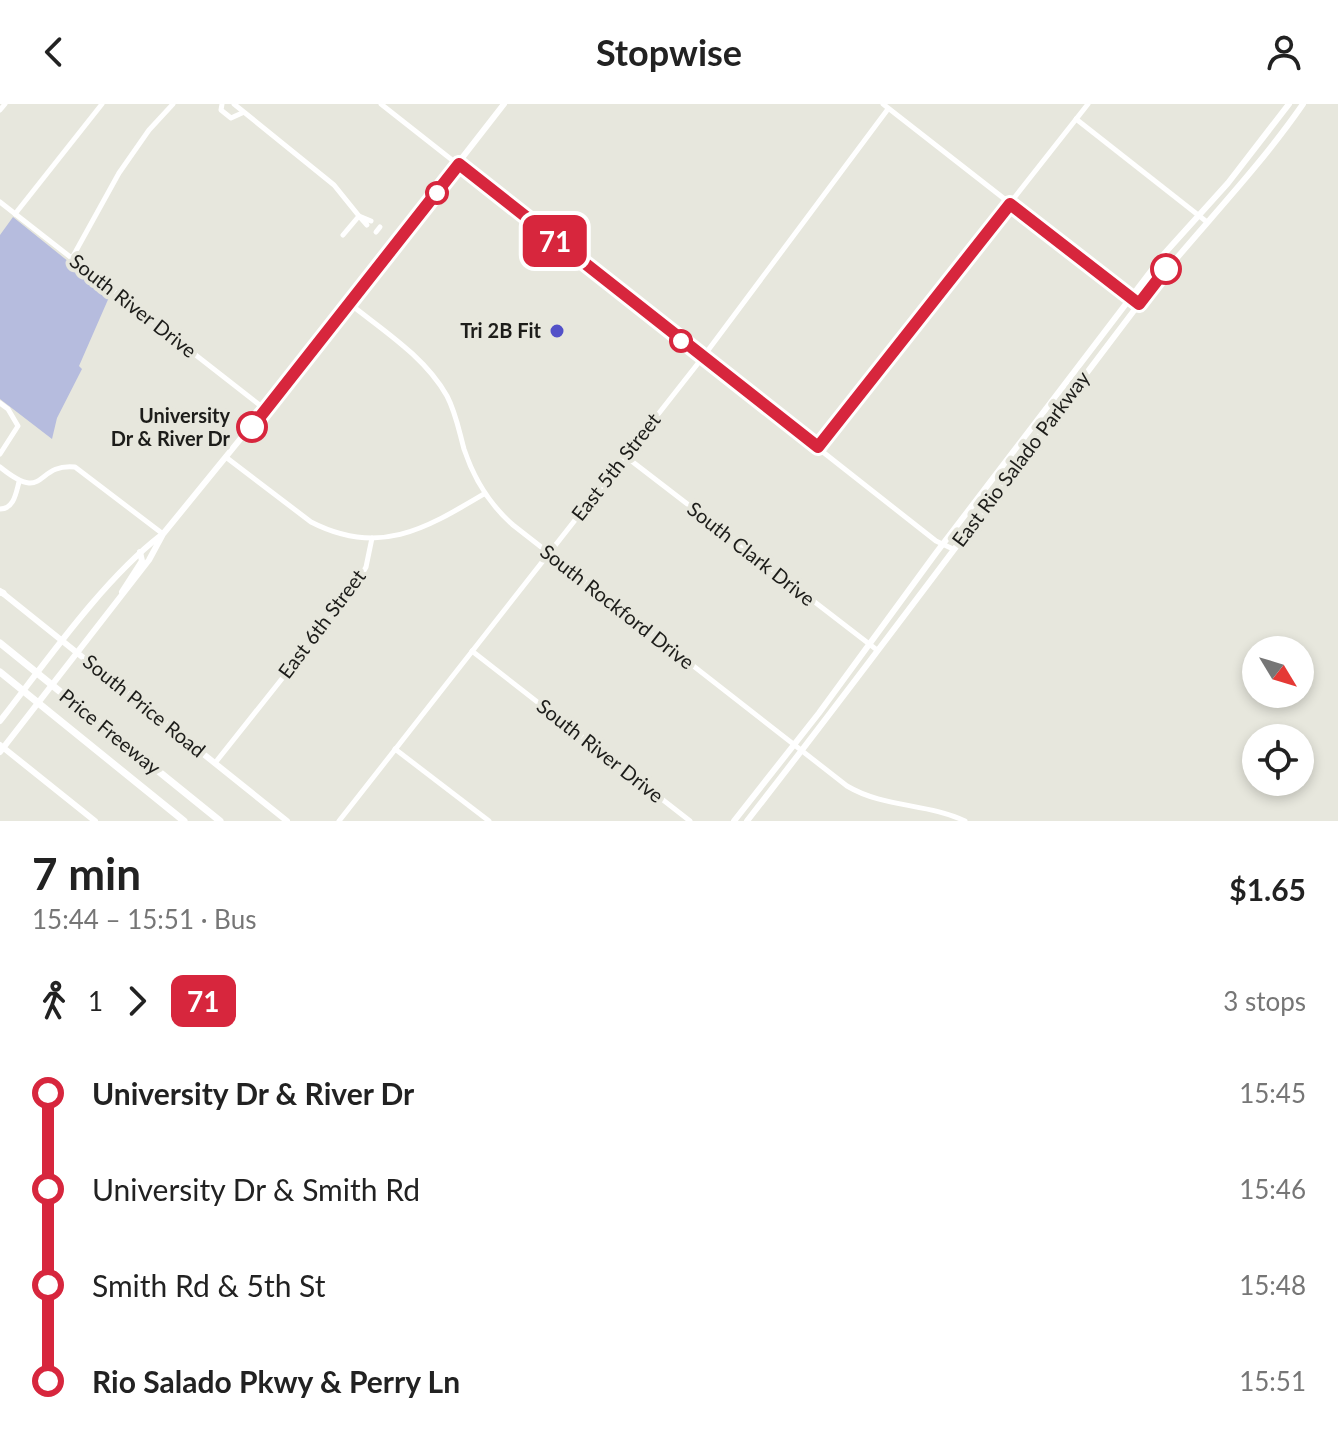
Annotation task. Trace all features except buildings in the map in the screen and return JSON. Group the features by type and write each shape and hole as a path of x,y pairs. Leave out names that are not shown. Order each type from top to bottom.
{"highway":[{"name":"Price Freeway","path":"0,643 220,821"},
{"name":"Price Freeway","path":"0,672 184,821"}],"main road":[{"path":"95,821 1,748 120,599 149,560 163,534 266,410 504,104"},
{"name":"East Rio Salado Parkway","path":"734,821 794,745 940,544 1131,297 1228,183 1289,104"},
{"name":"East Rio Salado Parkway","path":"747,821 1139,304 1248,176 1303,104"},
{"path":"2,718 62,641 140,552 163,534"},
{"path":"120,599 124,585 142,561 140,552"},
{"name":"South Price Road","path":"1,592 287,821"}],"street":[{"path":"0,110 5,104"},
{"path":"15,214 102,104"},
{"path":"72,258 119,173 149,130 173,104"},
{"path":"222,104 221,110 231,118 242,113"},
{"path":"234,104 334,185 359,216 371,224"},
{"path":"381,104 950,552"},
{"path":"818,447 1088,104"},
{"path":"886,106 1139,304"},
{"name":"East 5th Street","path":"339,821 703,357 886,106"},
{"path":"1076,119 1207,222"},
{"name":"South River Drive","path":"0,202 266,410"},
{"path":"343,235 359,216"},
{"name":"South Rockford Drive","path":"350,304 405,348 437,381 448,399 484,494 506,519 847,786 865,796 937,811 965,821"},
{"path":"0,403 8,409 18,426 0,454"},
{"name":"South Clark Drive","path":"625,456 877,650"},
{"path":"227,458 311,522 332,531 372,538 420,530 484,494"},
{"path":"0,467 19,482 33,483 60,467 75,467 163,534"},
{"path":"2,509 12,504 19,482"},
{"name":"East 6th Street","path":"215,763 354,588 366,567 372,538"},
{"name":"South River Drive","path":"472,651 690,821"},
{"path":"395,749 489,821"}],"shaded area":[{"path":"13,217 110,295 79,366 82,369 57,418 52,439 0,399 0,235"}],"bus line":[{"name":"71","path":"252,427 459,164 818,447 1010,204 1139,304 1166,269"}],"place":[{"name":"Tri 2B Fit","path":"557,331"},
{"name":"University Dr & River Dr","path":"252,427"}]}
